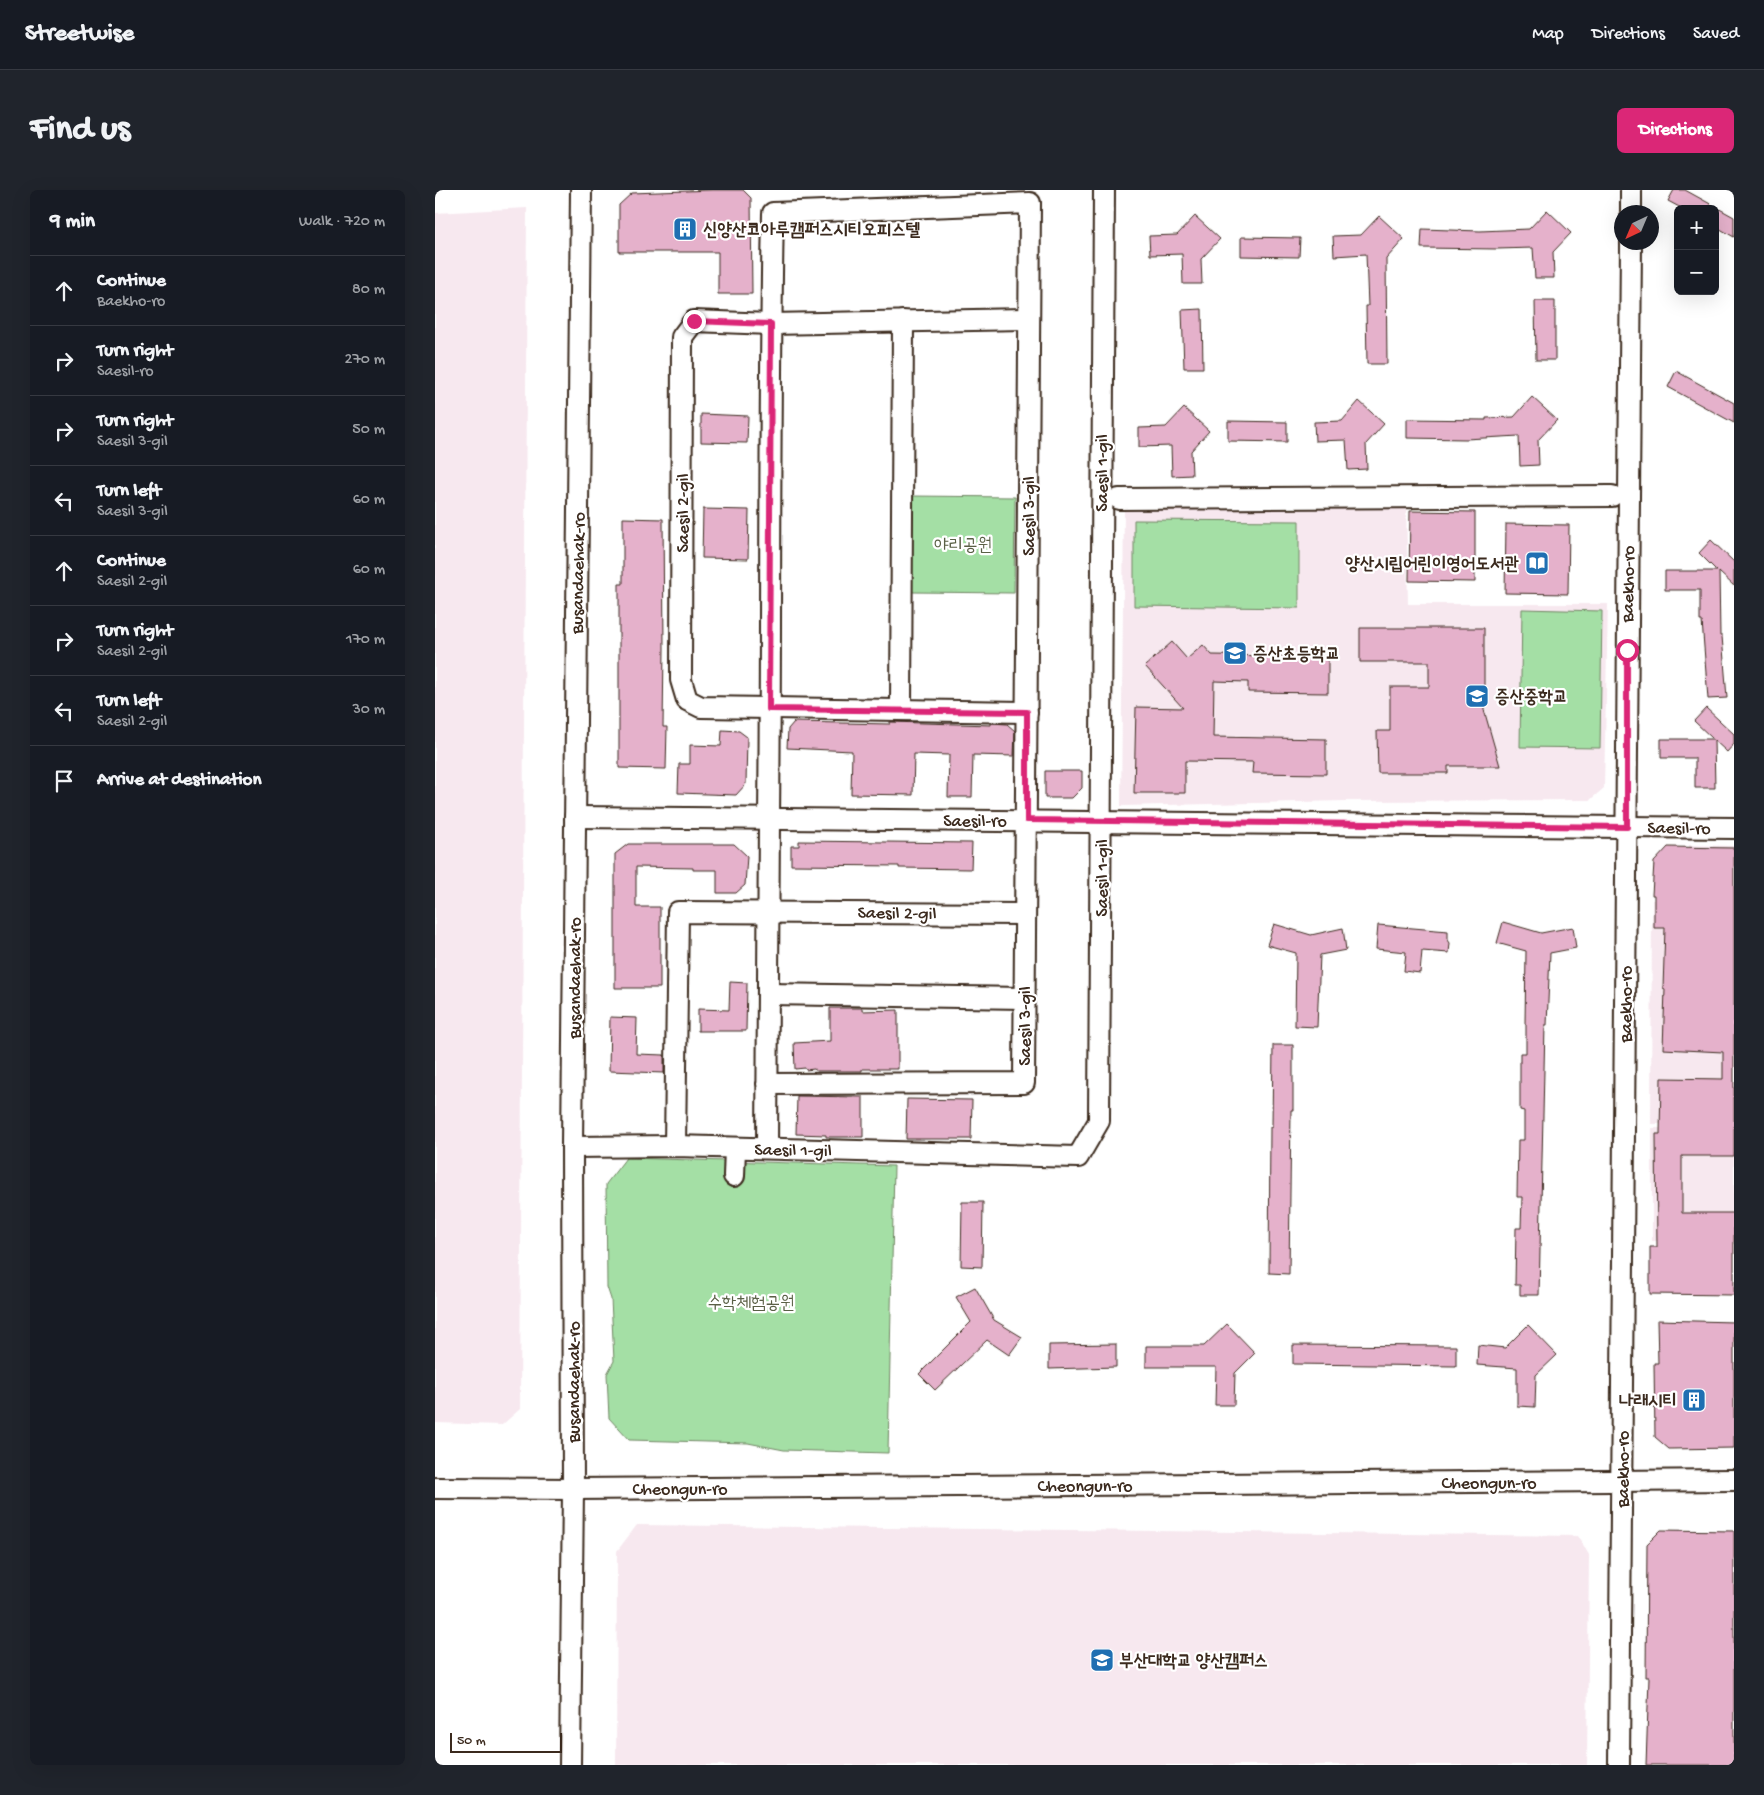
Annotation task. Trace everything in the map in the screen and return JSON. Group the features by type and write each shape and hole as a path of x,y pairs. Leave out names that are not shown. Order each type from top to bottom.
{"street":[{"name":"Busandaehak-ro","path":"570,1765 573,1489 575,817 581,190"},
{"name":"Saesil 1-gil","path":"573,1146 767,1148 1078,1157 1099,1121 1104,190"},
{"path":"1631,190 1631,205"},
{"name":"Saesil 3-gil","path":"767,1084 1024,1083 1030,203 773,213 771,324"},
{"name":"Baekho-ro","path":"1619,1765 1631,250"},
{"path":"767,1148 771,324 1029,319"},
{"name":"Saesil 2-gil","path":"771,324 694,321 682,337 681,680 687,700 701,707 901,710"},
{"path":"903,321 901,710 1027,712"},
{"path":"1119,499 1612,496"},
{"name":"Saesil-ro","path":"575,817 1734,828"},
{"path":"675,1146 678,912 768,911"},
{"name":"Saesil 2-gil","path":"768,911 1025,914"},
{"path":"768,994 1025,998"},
{"path":"734,1176 735,1148"},
{"name":"Cheongun-ro","path":"435,1488 573,1489 1734,1480"}],"shaded area":[{"path":"527,208 520,1409 502,1425 435,1423 435,213"},
{"path":"1124,506 1406,506 1408,604 1608,604 1604,788 1590,800 1347,801 1121,806"},
{"path":"1689,845 1734,846 1734,1124 1651,1124 1652,900 1684,902"},
{"path":"1652,1128 1734,1128 1734,1241 1652,1241"},
{"name":"부산대학교 양산캠퍼스","path":"637,1525 1578,1536 1589,1555 1587,1765 616,1765 617,1551"}],"green space":[{"name":"야리공원","path":"912,496 1015,497 1014,593 912,592"},
{"path":"1134,520 1299,521 1299,608 1134,606"},
{"path":"1522,609 1602,611 1600,748 1520,747"},
{"name":"수학체험공원","path":"626,1158 894,1166 888,1453 784,1450 748,1443 629,1440 609,1418 607,1374 614,1361 611,1299 607,1287 606,1184"}],"building":[{"name":"신양산코아루캠퍼스시티오피스텔","path":"743,190 751,198 752,294 718,294 718,252 619,252 619,205 632,193"},
{"path":"1674,190 1685,190 1712,205 1676,205 1668,201"},
{"path":"1719,209 1734,217 1734,237 1719,228"},
{"path":"1547,210 1571,233 1553,252 1554,278 1535,278 1533,248 1421,248 1422,229 1480,231 1529,229"},
{"path":"1195,216 1220,239 1201,259 1202,284 1183,284 1182,254 1150,255 1149,236 1177,235"},
{"path":"1379,216 1404,239 1386,259 1387,364 1367,364 1366,306 1368,306 1366,254 1334,256 1333,236 1361,235"},
{"path":"1241,237 1300,238 1299,257 1241,256"},
{"path":"1535,301 1555,301 1555,360 1536,360"},
{"path":"1202,309 1203,368 1184,368 1182,310"},
{"path":"1676,371 1734,403 1734,423 1668,387"},
{"path":"1532,397 1557,420 1538,440 1539,465 1520,466 1519,436 1466,439 1407,438 1407,419 1486,420 1486,418 1514,417"},
{"path":"1359,401 1384,424 1366,444 1367,469 1348,470 1346,440 1315,441 1314,422 1342,421"},
{"path":"1184,408 1209,431 1191,451 1192,475 1172,476 1171,446 1139,447 1139,428 1166,427"},
{"path":"701,414 748,416 747,443 701,442"},
{"path":"1228,421 1287,422 1287,442 1228,441"},
{"path":"703,509 749,510 748,559 702,558"},
{"path":"1410,511 1475,512 1475,582 1409,581"},
{"path":"623,518 663,519 663,727 667,727 666,769 619,768 619,584 623,584"},
{"path":"1506,524 1569,525 1568,594 1505,593"},
{"path":"1711,540 1734,562 1734,586 1719,572 1720,636 1722,636 1727,698 1708,699 1702,621 1700,621 1700,590 1665,590 1665,571 1717,571 1699,553"},
{"path":"1360,628 1484,628 1484,710 1500,766 1448,766 1448,773 1378,773 1377,731 1390,731 1390,687 1429,687 1429,662 1360,662"},
{"path":"1172,642 1187,659 1203,645 1212,655 1328,657 1328,693 1248,692 1248,682 1214,681 1213,737 1326,739 1326,774 1252,773 1253,762 1185,761 1185,793 1134,793 1136,707 1183,708 1145,666"},
{"path":"1706,708 1734,734 1734,744 1727,752 1714,740 1715,788 1695,788 1695,758 1661,758 1661,739 1713,739 1694,721"},
{"path":"794,722 1007,724 1015,731 1014,756 973,755 972,797 948,797 949,755 914,754 913,795 851,794 852,751 787,748 788,729"},
{"path":"722,730 739,731 747,737 746,784 736,795 678,793 679,764 690,764 690,745 721,746"},
{"path":"1045,771 1082,771 1082,788 1072,798 1045,798"},
{"path":"799,841 972,843 971,869 791,865 791,846 799,846"},
{"path":"628,844 734,844 747,856 745,885 736,893 717,893 717,870 636,867 636,907 660,907 660,988 615,988 615,854"},
{"path":"1668,847 1734,848 1734,1156 1682,1156 1682,1213 1734,1213 1734,1295 1650,1294 1650,1247 1657,1247 1656,1134 1660,1134 1661,1078 1723,1079 1723,1052 1663,1049 1665,928 1654,928 1654,895 1652,895 1654,862"},
{"path":"1503,922 1541,933 1573,927 1576,948 1550,953 1547,1025 1545,1025 1539,1295 1520,1295 1520,1285 1515,1285 1516,1228 1521,1228 1522,1197 1517,1197 1518,1140 1524,1140 1524,1111 1520,1110 1520,1053 1526,1053 1526,951 1497,943"},
{"path":"1274,924 1311,935 1343,928 1346,950 1320,955 1317,1027 1295,1026 1296,953 1267,945"},
{"path":"1378,925 1448,931 1449,953 1422,951 1420,973 1404,971 1406,952 1376,949"},
{"path":"730,982 747,983 746,1031 698,1031 698,1009 729,1010"},
{"path":"830,1008 862,1008 862,1011 898,1010 898,1069 817,1071 814,1069 806,1070 805,1068 795,1069 794,1043 830,1041"},
{"path":"610,1017 637,1018 636,1054 664,1055 664,1073 609,1071"},
{"path":"1273,1045 1293,1045 1289,1274 1269,1273 1270,1127 1272,1127"},
{"path":"797,1096 863,1097 863,1137 826,1137 826,1135 796,1134"},
{"path":"907,1099 972,1100 971,1139 906,1139"},
{"path":"962,1202 983,1202 982,1267 961,1266"},
{"path":"975,1287 994,1320 1022,1337 1009,1355 987,1340 935,1390 919,1374 971,1322 956,1297"},
{"name":"나래시티","path":"1657,1320 1734,1322 1734,1448 1669,1449 1655,1437 1654,1363 1658,1363"},
{"path":"1227,1324 1255,1353 1235,1373 1234,1405 1215,1405 1216,1367 1146,1367 1146,1346 1204,1346"},
{"path":"1528,1325 1557,1355 1536,1375 1535,1407 1517,1406 1517,1368 1477,1365 1478,1345 1505,1348"},
{"path":"1116,1344 1116,1367 1049,1369 1049,1345"},
{"path":"1293,1345 1456,1346 1456,1366 1293,1364"},
{"path":"1661,1530 1734,1531 1734,1765 1646,1765 1649,1677 1646,1677 1647,1544"}],"place":[{"name":"신양산코아루캠퍼스시티오피스텔","path":"685,229"},
{"name":"양산시립어린이영어도서관","path":"1537,563"},
{"name":"증산초등학교","path":"1235,653"},
{"name":"증산중학교","path":"1477,696"},
{"name":"나래시티","path":"1694,1400"},
{"name":"부산대학교 양산캠퍼스","path":"1102,1660"}],"route":[{"path":"694,321 771,324 769,709 1027,712 1027,820 1627,827 1627,650"}]}
